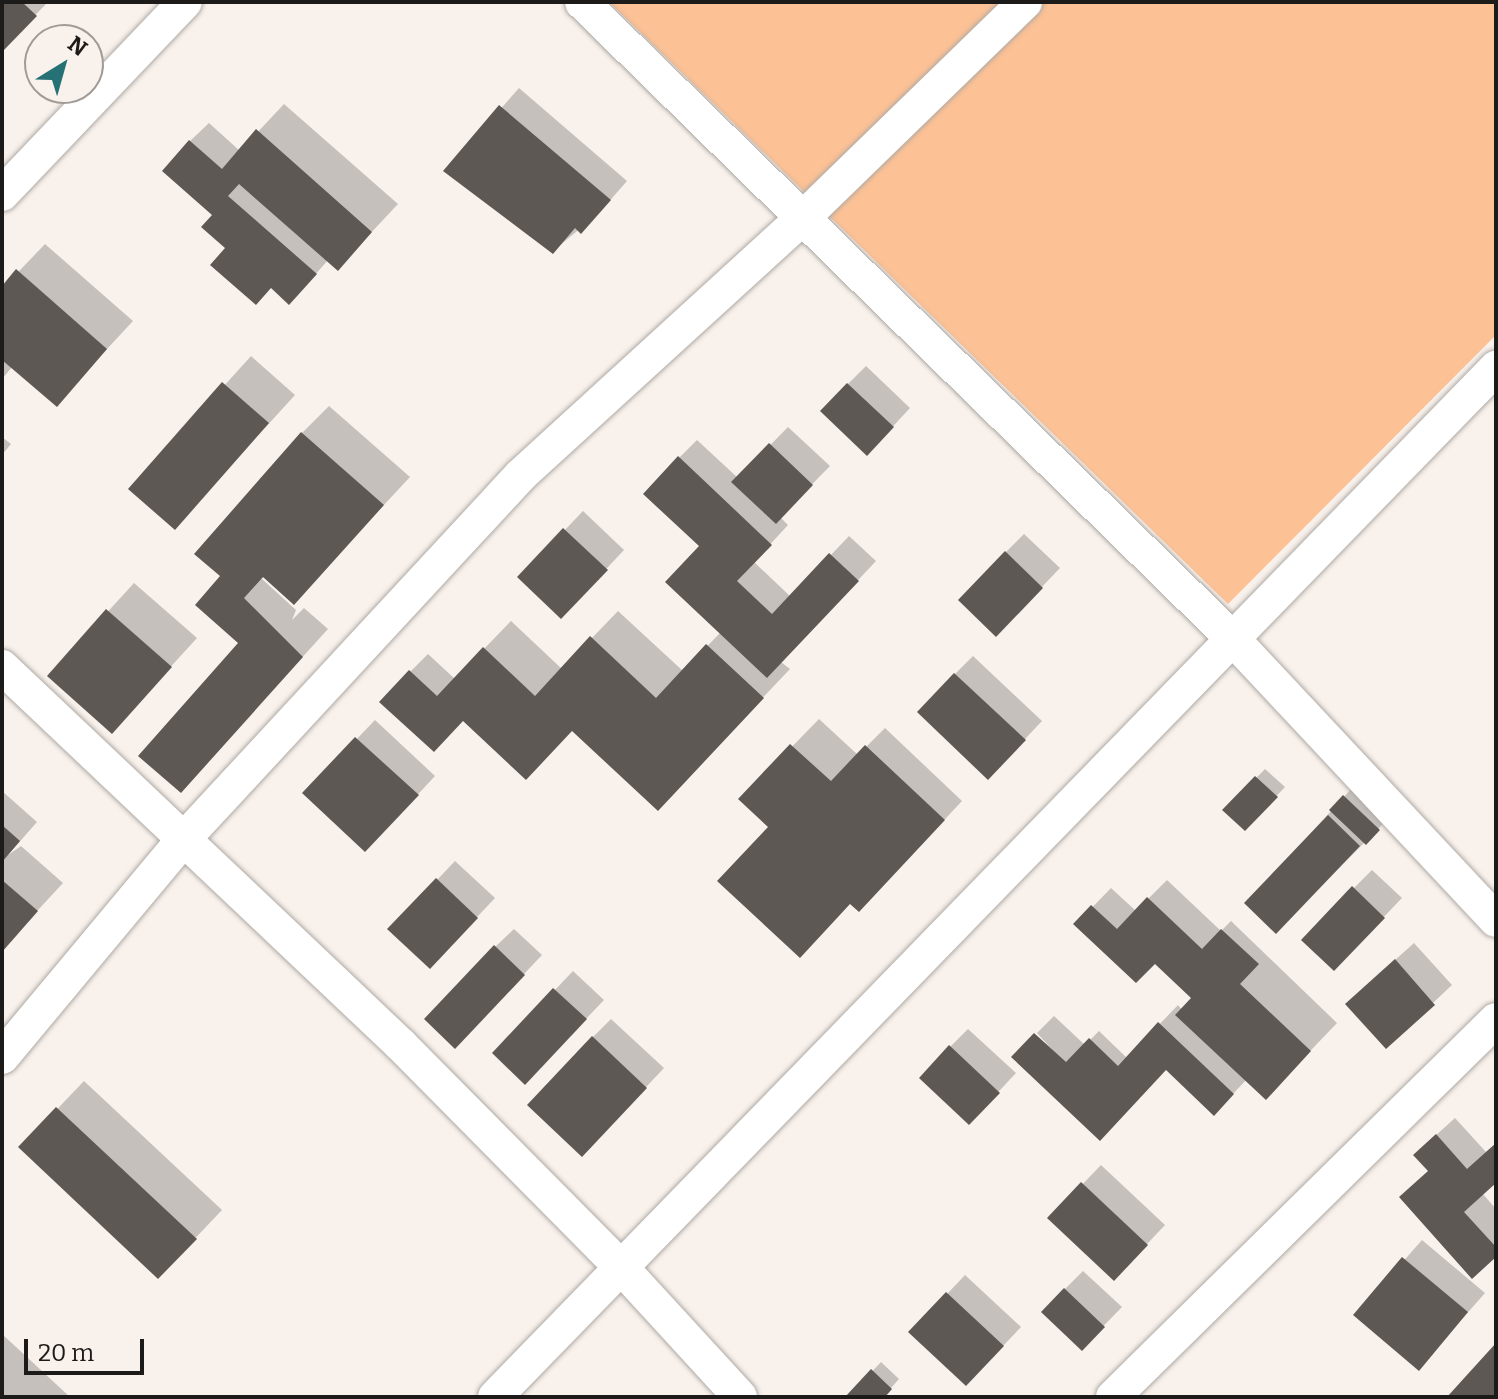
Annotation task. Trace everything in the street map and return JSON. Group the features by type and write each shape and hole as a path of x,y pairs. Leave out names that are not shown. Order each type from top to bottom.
{"street":[{"path":"2,194 185,2"},
{"path":"582,2 805,216 1232,638 1496,920"},
{"path":"2,1057 183,840 521,475 805,216 1025,2"},
{"path":"495,1397 1496,368"},
{"path":"2,667 401,1045 621,1267 740,1397"},
{"path":"1113,1397 1496,1020"}],"shaded area":[{"path":"609,2 1496,2 1496,335 1228,604"}],"building":[{"path":"2,2 22,2 37,16 29,24 24,24 24,29 4,50"},
{"path":"499,105 611,200 581,234 575,228 553,254 443,171"},
{"path":"256,129 372,232 338,271 239,184 228,196 317,274 289,305 271,288 256,305 210,265 225,248 201,227 212,215 162,171 189,140 222,169"},
{"path":"16,269 107,349 57,407 2,360 2,286"},
{"path":"222,382 269,423 175,530 128,489"},
{"path":"847,383 894,427 867,456 820,411"},
{"path":"301,432 384,505 294,605 263,577 244,598 303,657 181,793 138,756 238,643 195,605 220,576 194,554"},
{"path":"769,443 813,485 776,524 731,482"},
{"path":"678,456 772,545 737,581 772,614 829,553 859,581 767,678 665,582 699,546 643,494"},
{"path":"563,528 608,570 561,619 517,577"},
{"path":"1005,551 1043,588 996,637 958,600"},
{"path":"106,609 172,667 112,734 47,676"},
{"path":"590,636 656,698 706,644 764,698 658,811 572,731 526,780 463,721 434,752 379,702 409,670 437,696 483,647 535,696"},
{"path":"954,673 1026,740 988,780 917,712"},
{"path":"355,737 419,795 365,852 302,793"},
{"path":"790,744 831,781 865,745 945,820 859,912 850,904 800,958 717,881 768,827 738,799"},
{"path":"1255,776 1278,797 1245,831 1222,810"},
{"path":"1343,795 1380,830 1366,845 1329,810"},
{"path":"1328,815 1360,846 1276,934 1244,903"},
{"path":"2,825 20,841 2,862"},
{"path":"436,878 478,918 430,969 387,929"},
{"path":"2,880 38,911 2,952"},
{"path":"1352,886 1385,918 1334,971 1301,940"},
{"path":"1147,897 1202,949 1221,929 1259,964 1240,984 1311,1051 1266,1100 1175,1015 1191,998 1155,964 1136,983 1073,924 1091,905 1117,929"},
{"path":"494,945 525,975 455,1049 424,1019"},
{"path":"1395,959 1435,1005 1386,1049 1345,1004"},
{"path":"553,988 587,1019 525,1085 492,1053"},
{"path":"1158,1022 1234,1094 1214,1116 1166,1070 1100,1141 1011,1057 1034,1033 1066,1062 1089,1038 1118,1066"},
{"path":"592,1036 647,1088 582,1157 527,1105"},
{"path":"949,1045 1000,1093 969,1125 919,1078"},
{"path":"56,1107 197,1239 158,1279 18,1147"},
{"path":"1436,1134 1467,1169 1496,1143 1496,1183 1464,1212 1496,1247 1496,1257 1472,1279 1399,1197 1428,1171 1413,1155"},
{"path":"1081,1182 1148,1245 1114,1281 1047,1218"},
{"path":"1402,1257 1468,1312 1419,1371 1353,1315"},
{"path":"1064,1288 1105,1327 1082,1351 1041,1312"},
{"path":"946,1292 1004,1346 966,1386 908,1332"},
{"path":"1496,1343 1496,1397 1447,1397"},
{"path":"871,1369 892,1389 885,1397 845,1397"}]}
